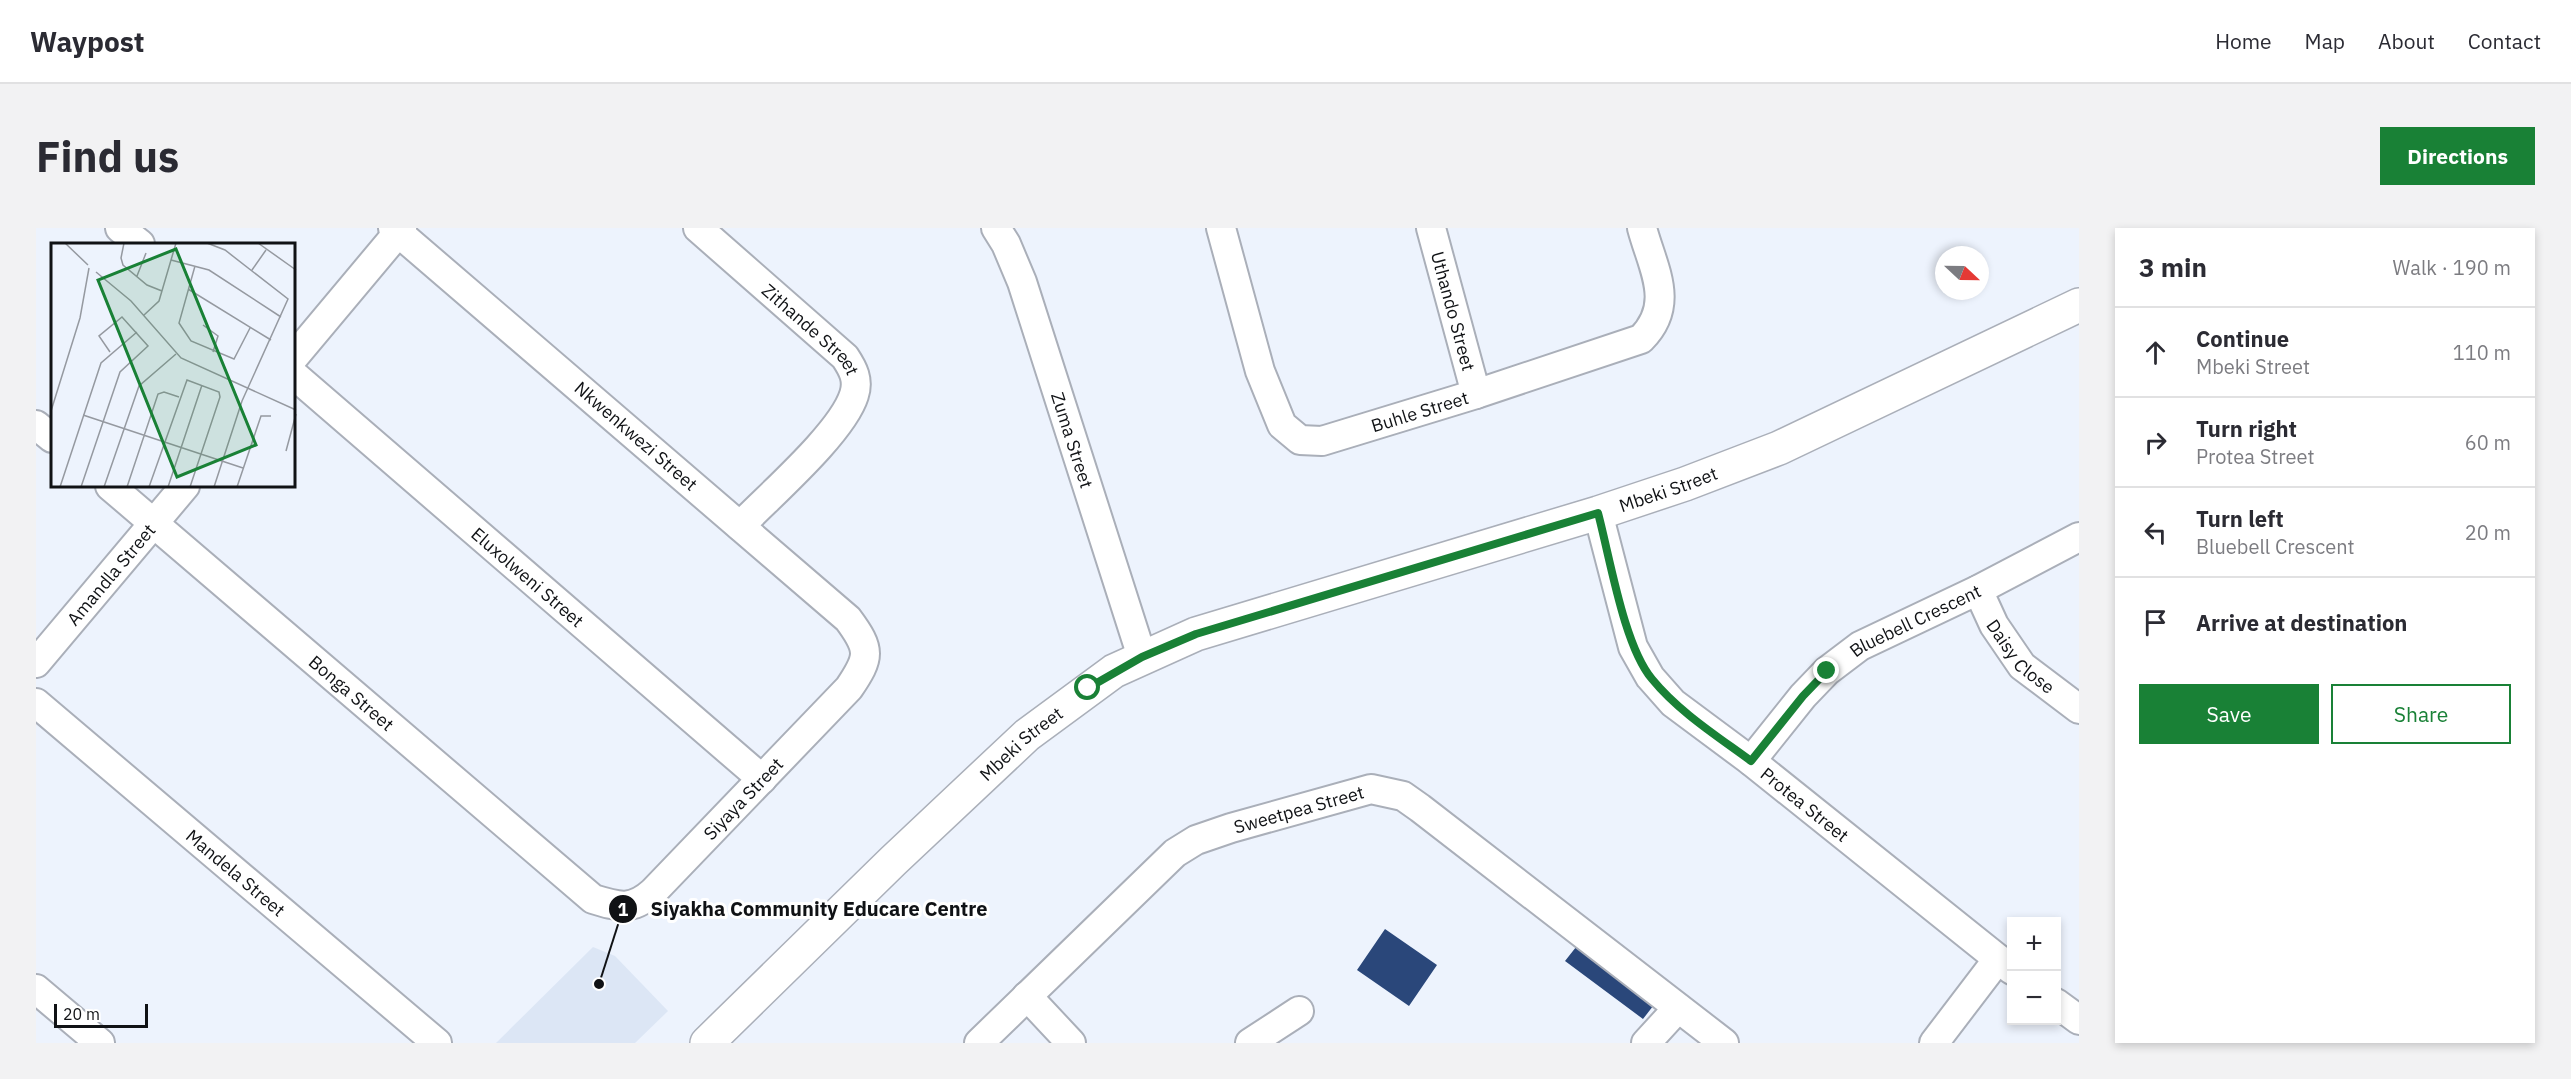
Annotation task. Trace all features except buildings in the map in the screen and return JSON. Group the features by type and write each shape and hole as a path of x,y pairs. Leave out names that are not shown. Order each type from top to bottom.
{"street":[{"path":"120,228 139,243"},
{"name":"Zithande Street","path":"698,228 845,357 854,370 856,382 855,394 846,413 829,435 740,526"},
{"name":"Zuma Street","path":"996,228 1006,244 1022,282 1142,657"},
{"name":"Buhle Street","path":"1221,228 1260,371 1282,425 1289,433 1310,442 1322,441 1476,394 1641,339 1653,327 1660,314 1662,298 1642,228"},
{"name":"Uthando Street","path":"1431,228 1476,394"},
{"path":"296,355 398,229"},
{"name":"Nkwenkwezi Street","path":"398,229 848,620 863,640 867,652"},
{"name":"Mbeki Street","path":"707,1043 893,861 1027,735 1088,688 1142,657 1196,634 1598,513 1779,448 2079,305"},
{"name":"Eluxolweni Street","path":"296,377 762,780"},
{"path":"36,425 51,437"},
{"name":"Bonga Street","path":"112,488 593,899"},
{"name":"Amandla Street","path":"36,663 184,488"},
{"name":"Protea Street","path":"1598,513 1633,647 1650,677 1673,702 1751,761 2005,964"},
{"name":"Bluebell Crescent","path":"1751,761 1803,696 1827,671 1852,652 2079,537"},
{"name":"Daisy Close","path":"1978,590 1994,625 2022,666 2079,709"},
{"name":"Siyaya Street","path":"593,899 616,906 641,903 849,688 863,668 867,652"},
{"name":"Mandela Street","path":"36,703 437,1043"},
{"name":"Sweetpea Street","path":"979,1043 1174,853 1196,840 1371,789 1403,796 1420,808 1724,1043"},
{"path":"1934,1043 2005,964"},
{"path":"36,988 99,1043"},
{"path":"1027,996 1071,1043"},
{"path":"2061,1007 2079,1020"},
{"path":"1646,1043 1678,1008"},
{"path":"1250,1043 1299,1011"}],"shaded area":[{"path":"593,947 615,956 668,1011 635,1043 496,1043"}],"place":[{"name":"Siyakha Community Educare Centre","path":"599,984"}],"route":[{"path":"1088,688 1114,671 1196,634 1598,513 1633,647 1650,677 1673,702 1751,761 1803,696 1827,671"}]}
